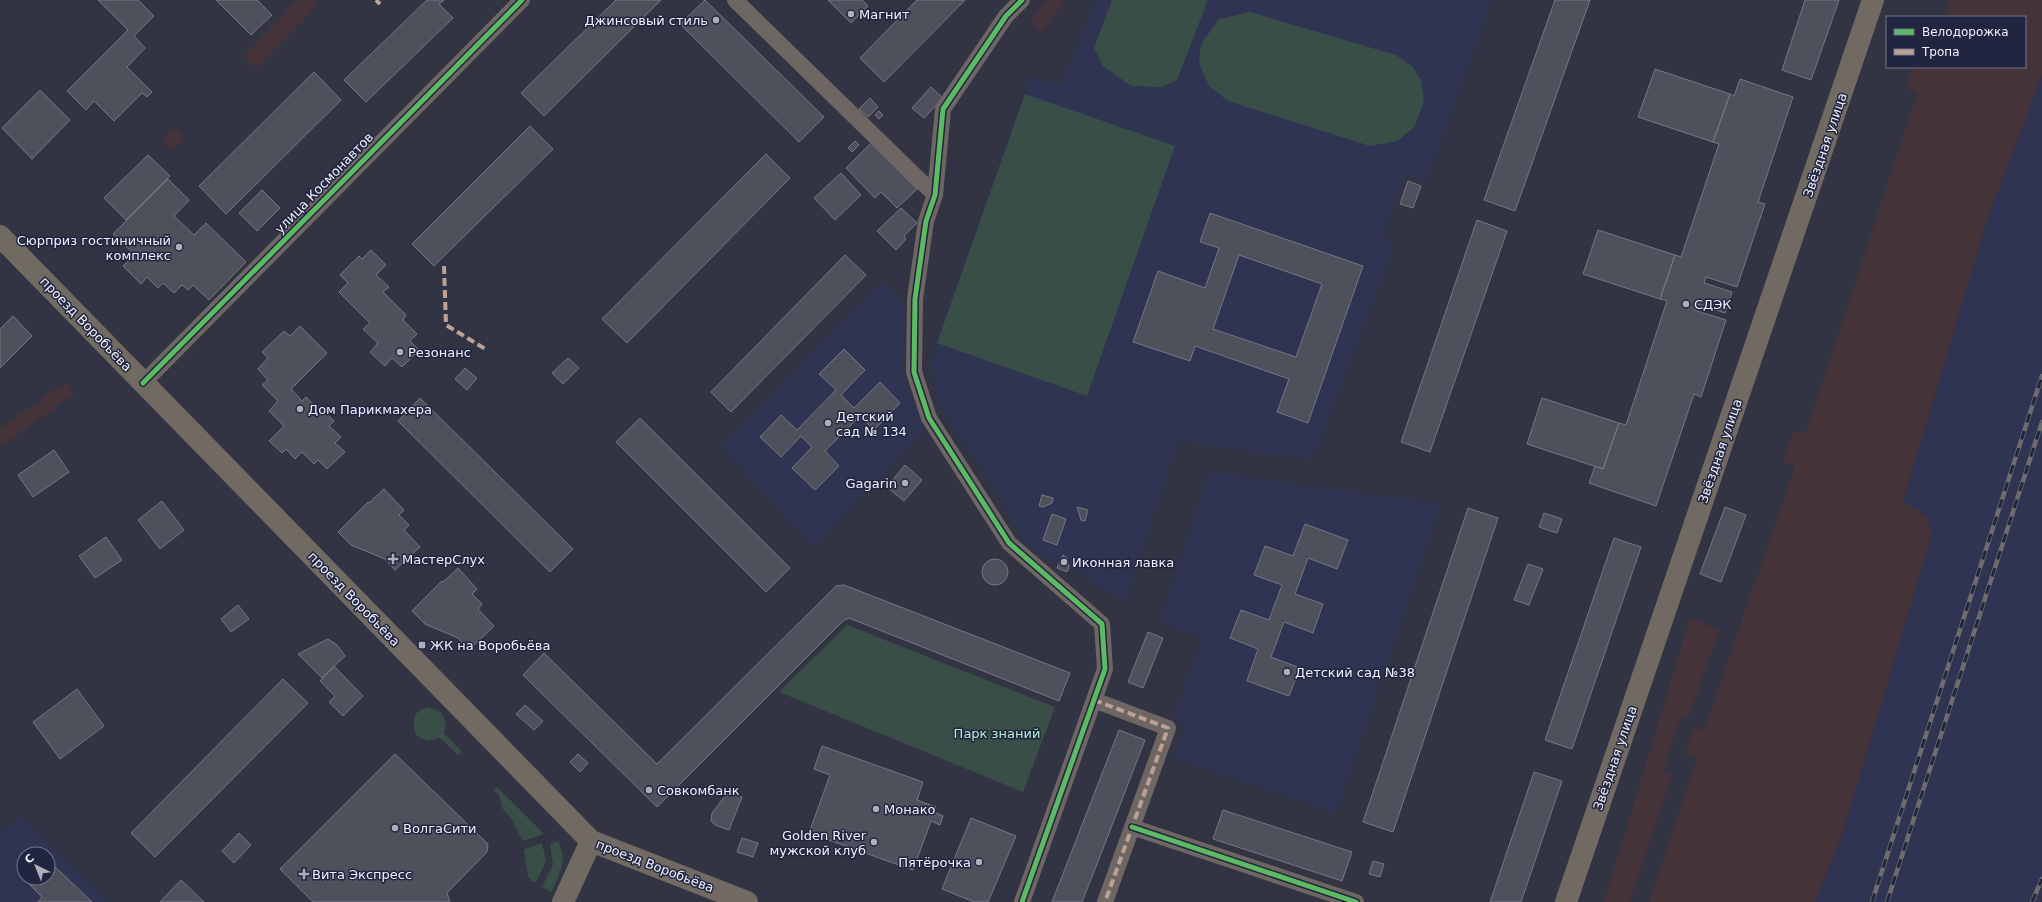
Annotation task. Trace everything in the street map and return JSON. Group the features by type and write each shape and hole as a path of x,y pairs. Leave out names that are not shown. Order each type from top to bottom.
{"main road":[{"name":"Звёздная улица","path":"1566,902 1874,0"},
{"name":"проезд Воробьёва","path":"0,236 590,841 747,902"},
{"path":"563,902 590,841"}],"street":[{"name":"улица Космонавтов","path":"143,383 522,0"},
{"path":"735,0 934,195"},
{"path":"1022,0 1006,16 943,109 934,195 926,221 915,298 914,372 929,418 1009,543 1102,624 1105,669 1022,902"},
{"path":"1094,700 1168,728 1105,902"},
{"path":"1132,827 1356,902"}],"shaded area":[{"path":"298,0 313,0 318,5 256,69 243,56"},
{"path":"1047,0 1065,0 1042,33 1031,20"},
{"path":"1095,0 1492,0 1426,182 1404,175 1381,239 1395,245 1312,460 1178,441 1124,603 1069,567 1067,572 1057,568 1058,566 1025,544 990,481 938,402 931,366 935,343 1030,77 1061,84"},
{"path":"1950,0 2042,0 2042,75 1987,220 1903,502 1918,510 1927,518 1932,533 1843,832 1815,902 1649,902 1697,758 1685,754 1693,728 1704,730 1795,466 1783,461 1793,431 1805,434 1918,92 1906,89 1913,68 2026,68 2026,16 1944,16"},
{"path":"2042,75 2042,893 2040,897 2042,902 1815,902 1843,832 1932,533 1918,510 1903,502 1987,220"},
{"path":"174,127 185,139 172,151 161,140"},
{"path":"883,281 905,305 901,375 925,430 814,547 720,446"},
{"path":"66,382 75,394 0,447 0,428"},
{"name":"Детский сад №38","path":"1208,472 1441,504 1336,813 1172,758 1186,724 1173,718 1202,638 1160,621"},
{"path":"1690,618 1719,630 1689,717 1680,719 1663,772 1672,776 1630,902 1604,902"},
{"path":"20,816 51,846 16,846 16,886 56,886 56,851 109,902 0,902 0,833"}],"green space":[{"path":"1112,0 1208,0 1177,80 1162,87 1131,86 1103,66 1094,48"},
{"path":"1250,12 1396,55 1413,67 1421,81 1424,101 1415,126 1398,141 1370,146 1228,101 1209,86 1199,63 1201,44 1219,19"},
{"path":"1025,94 1175,146 1087,396 937,343"},
{"name":"Парк знаний","path":"847,625 1055,707 1023,792 779,692"},
{"path":"429,707 442,713 446,724 444,733 462,752 458,755 440,738 427,741 416,735 414,730 415,717 417,713 424,708"},
{"path":"497,787 544,834 523,841 512,820 502,808 499,795 494,790"},
{"path":"558,841 563,861 552,892 542,887 553,865 550,844"},
{"path":"542,843 546,861 536,882 533,882 528,877 524,851 525,849"}],"building":[{"path":"98,0 138,0 154,16 134,36 145,48 127,67 152,92 147,97 142,93 114,121 94,101 86,110 67,91 128,30"},
{"path":"216,0 257,0 272,15 251,35"},
{"path":"427,0 444,0 439,4 453,18 366,102 344,80"},
{"path":"616,0 661,0 544,116 521,93"},
{"path":"705,0 824,117 799,142 680,24"},
{"name":"Магнит","path":"828,0 862,0 868,6 851,23"},
{"path":"917,0 965,0 884,82 860,58"},
{"path":"1555,0 1590,0 1515,211 1484,200"},
{"path":"1805,0 1839,0 1811,80 1782,70"},
{"path":"1655,69 1730,94 1713,142 1638,117"},
{"path":"314,72 341,100 226,214 199,186"},
{"path":"1740,79 1793,97 1758,202 1765,204 1737,287 1706,277 1704,283 1732,292 1725,313 1697,304 1694,310 1726,320 1701,397 1694,394 1656,506 1589,483 1595,466 1603,469 1619,423 1626,425 1667,301 1660,299 1675,255 1681,257 1719,144 1713,142 1730,94 1734,96"},
{"path":"931,87 943,98 924,118 912,108"},
{"path":"40,90 70,120 32,159 2,128"},
{"path":"870,98 878,107 868,117 859,109"},
{"path":"879,111 883,115 879,119 875,115"},
{"path":"530,126 553,149 434,266 412,244"},
{"path":"855,141 859,145 852,152 848,148"},
{"path":"871,143 917,189 897,208 881,192 875,198 846,168"},
{"path":"766,154 790,178 627,343 602,319"},
{"path":"148,155 170,176 126,220 104,198"},
{"path":"841,173 861,195 835,220 814,198"},
{"name":"Сюрприз гостиничный комплекс","path":"168,179 189,200 174,216 194,235 206,223 246,262 209,300 193,285 188,290 182,285 174,293 163,283 158,288 147,277 141,284 123,266 135,255 113,234"},
{"path":"1408,181 1421,186 1413,208 1400,204"},
{"path":"262,190 280,208 257,231 239,213"},
{"path":"901,208 917,223 904,236 906,239 896,250 877,231"},
{"path":"1210,213 1363,266 1308,423 1277,412 1289,379 1195,346 1190,361 1133,342 1158,271 1205,288 1219,248 1200,242","holes":["1239,255 1322,284 1296,357 1213,329"]},
{"path":"1477,220 1507,231 1430,452 1401,442"},
{"path":"1598,230 1675,255 1660,299 1583,274"},
{"path":"371,250 386,265 376,275 389,287 383,292 406,315 403,320 417,334 410,341 419,350 402,367 392,358 385,366 370,352 378,343 363,329 370,323 339,292 348,283 340,275 359,256 362,259"},
{"path":"845,255 866,275 731,412 711,392"},
{"path":"13,316 32,336 0,368 0,329"},
{"path":"300,326 327,353 291,389 302,401 306,397 321,413 324,411 334,421 329,426 341,437 335,443 345,452 327,469 318,460 314,464 302,452 295,459 286,449 282,453 269,441 284,426 269,411 278,401 262,385 268,380 258,369 268,358 262,352 284,331 290,336"},
{"name":"Детский сад № 134","path":"844,349 865,370 841,395 854,408 880,382 900,403 874,430 860,416 825,451 839,466 815,490 792,468 812,447 801,436 781,457 760,437 781,415 797,430 836,390 819,374"},
{"path":"568,358 579,368 563,384 552,373"},
{"path":"465,368 477,378 467,390 455,379"},
{"path":"420,398 573,549 550,572 398,421"},
{"path":"1542,398 1619,423 1603,469 1527,444"},
{"path":"640,418 790,568 766,592 616,442"},
{"path":"54,450 69,472 33,497 18,475"},
{"name":"Gagarin","path":"905,465 922,480 904,501 887,487"},
{"path":"384,489 404,510 399,515 409,525 404,530 420,547 395,570 385,559 351,545 338,532 368,502 369,503"},
{"path":"1042,495 1053,498 1052,503 1043,507 1039,506"},
{"path":"162,501 184,530 160,549 138,520"},
{"path":"1077,507 1088,510 1085,521 1081,520"},
{"path":"1725,507 1746,515 1721,582 1700,574"},
{"path":"1468,508 1498,518 1393,832 1363,822"},
{"path":"1544,513 1562,519 1557,533 1539,527"},
{"path":"1052,514 1066,519 1057,545 1043,540"},
{"path":"1305,524 1348,540 1337,569 1308,558 1295,594 1323,604 1313,633 1284,622 1271,657 1300,668 1289,696 1247,681 1258,649 1230,638 1241,610 1269,620 1282,585 1254,575 1265,546 1293,556"},
{"path":"106,537 122,560 95,578 79,556"},
{"path":"1614,538 1641,547 1572,749 1545,740"},
{"name":"Иконная лавка","path":"1063,555 1067,558 1069,567 1067,572 1057,568"},
{"path":"995,559 1004,563 1008,572 1004,581 995,585 986,581 982,572 986,563"},
{"path":"1528,564 1543,569 1529,605 1514,600"},
{"path":"458,568 477,589 472,594 482,604 478,609 494,626 469,650 458,638 425,624 412,611 442,581 443,582"},
{"path":"844,585 1070,673 1059,701 849,618 843,621 657,807 523,675 544,653 657,764 836,586"},
{"path":"238,605 249,619 231,632 221,619"},
{"path":"1148,632 1163,638 1143,688 1128,682"},
{"path":"328,639 337,645 345,656 322,678 298,654"},
{"path":"334,666 363,696 343,716 329,702 335,696 320,681"},
{"path":"283,679 308,703 155,857 131,833"},
{"path":"77,689 104,726 60,759 33,722"},
{"path":"525,705 543,721 534,730 516,714"},
{"path":"1119,730 1145,740 1099,859 1082,902 1052,902"},
{"name":"Монако","path":"822,746 923,782 917,800 936,807 934,812 943,816 940,825 931,821 913,870 809,833 830,775 814,769"},
{"name":"ВолгаСити","path":"395,754 488,844 487,852 447,893 450,902 313,902 280,869"},
{"path":"578,754 588,763 580,772 570,762"},
{"path":"1534,772 1562,781 1521,902 1490,902"},
{"path":"729,791 742,797 729,830 715,825 711,821 712,813"},
{"path":"1223,810 1352,852 1342,881 1213,839"},
{"name":"Пятёрочка","path":"971,818 1016,836 988,902 974,902 942,889"},
{"path":"239,833 251,845 234,863 222,851"},
{"path":"742,838 758,843 753,857 737,852"},
{"path":"1373,861 1384,864 1380,877 1369,874"},
{"path":"56,868 92,902 38,902 42,897 31,886 56,886"},
{"path":"181,880 204,902 160,902"}],"railway":[{"path":"1872,902 2042,376"},
{"path":"1887,902 2042,422"},
{"path":"2032,902 2042,879"}],"marked path":[{"path":"376,0 380,4"},
{"path":"444,266 446,325 487,350"},
{"path":"1094,700 1168,728 1105,902"}],"cycle path":[{"path":"143,383 522,0"},
{"path":"1022,0 1006,16 943,109 935,195 926,221 915,299 914,372 929,418 1009,543 1102,624 1105,669 1022,902"},
{"path":"1132,827 1356,902"}],"place":[{"name":"Магнит","path":"851,14"},
{"name":"Джинсовый стиль","path":"716,20"},
{"name":"Сюрприз гостиничный комплекс","path":"179,247"},
{"name":"СДЭК","path":"1686,304"},
{"name":"Резонанс","path":"400,352"},
{"name":"Дом Парикмахера","path":"300,409"},
{"name":"Детский сад № 134","path":"828,423"},
{"name":"Gagarin","path":"905,483"},
{"name":"МастерСлух","path":"393,559"},
{"name":"Иконная лавка","path":"1064,562"},
{"name":"ЖК на Воробьёва","path":"422,645"},
{"name":"Детский сад №38","path":"1287,672"},
{"name":"Совкомбанк","path":"649,790"},
{"name":"Монако","path":"876,809"},
{"name":"ВолгаСити","path":"395,828"},
{"name":"Golden River мужской клуб","path":"874,842"},
{"name":"Пятёрочка","path":"979,862"},
{"name":"Вита Экспресс","path":"304,874"}]}
